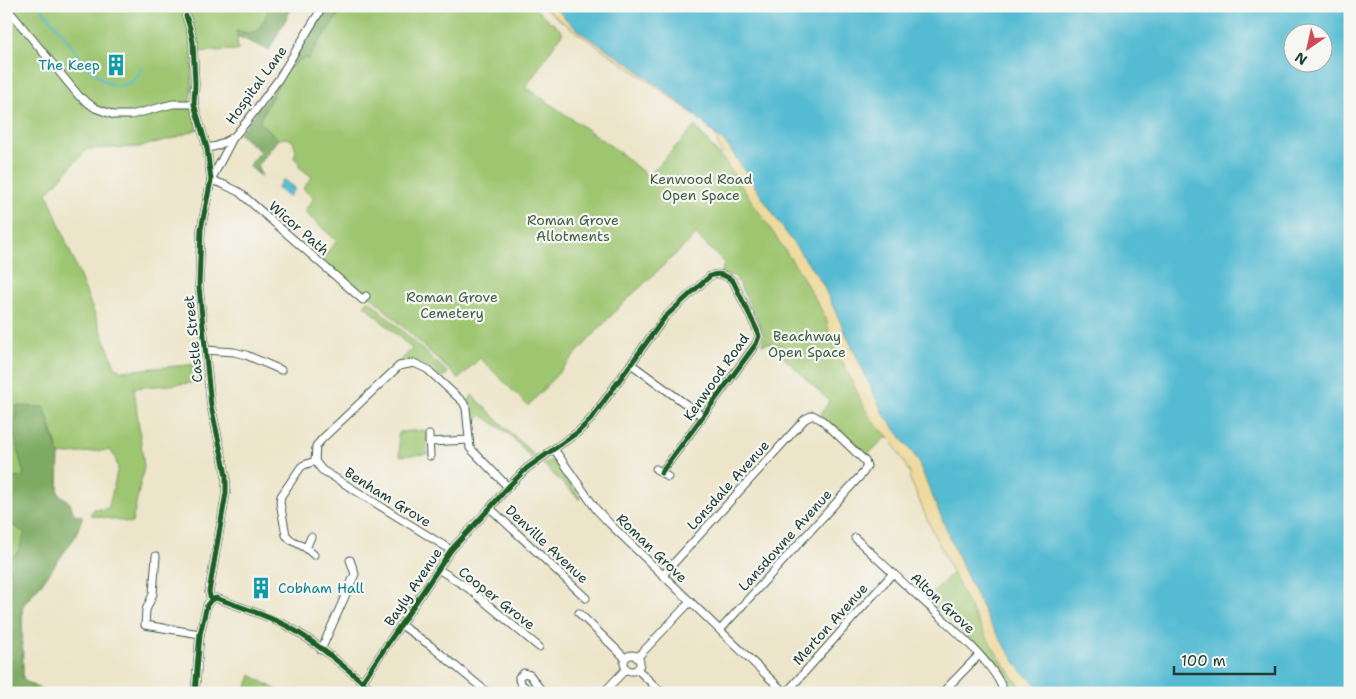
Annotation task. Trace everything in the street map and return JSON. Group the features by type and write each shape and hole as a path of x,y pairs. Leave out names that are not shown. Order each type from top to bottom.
{"street":[{"name":"Hospital Lane","path":"211,180 233,138 278,80 323,6"},
{"path":"6,7 79,96 95,108 114,114 131,115 173,104 194,104"},
{"name":"Castle Street","path":"186,16 193,42 194,104 208,148 211,180 201,229 199,287 211,406 226,476 226,493 209,592 211,600"},
{"path":"208,148 233,138"},
{"name":"Wicor Path","path":"211,180 225,184 239,192 363,300 366,296"},
{"name":"Kenwood Road","path":"554,449 578,432 591,419 665,317 710,276 715,274 727,276 732,281 757,330 756,344 662,473"},
{"path":"205,350 239,353 281,370"},
{"path":"314,555 291,540 285,532 280,502 281,496 301,467 315,461 316,446 323,438 399,366 414,363 427,369 464,402 472,451 508,487"},
{"path":"631,364 702,416"},
{"name":"Lansdowne Avenue","path":"720,630 863,473 867,466 865,461 824,421 814,415"},
{"name":"Lonsdale Avenue","path":"662,575 805,420 814,415"},
{"path":"430,456 429,439 469,440"},
{"name":"Bayly Avenue","path":"362,682 451,550 527,468 554,449"},
{"name":"Roman Grove","path":"554,449 596,509 610,524 786,693"},
{"name":"Benham Grove","path":"315,461 322,470 451,550"},
{"name":"Denville Avenue","path":"490,508 586,598"},
{"path":"306,548 312,537"},
{"name":"Alton Grove","path":"856,538 979,655 996,675 1003,686 1004,693"},
{"path":"156,556 153,594 146,610 145,625 200,634"},
{"path":"321,650 355,574 350,560"},
{"name":"Cooper Grove","path":"438,569 468,588 539,647"},
{"name":"Merton Avenue","path":"786,693 893,573"},
{"path":"195,693 200,634 207,605 216,598 290,628 376,693"},
{"path":"637,658 690,602"},
{"path":"579,613 625,658"},
{"path":"401,626 431,646 488,693"},
{"path":"942,693 979,655"},
{"path":"625,658 630,656 637,658 640,663 637,669 631,671 626,669"},
{"path":"625,658 626,669"},
{"path":"603,693 626,669"},
{"path":"637,669 662,693"},
{"path":"534,693 521,684 519,680 521,674 530,675 543,693"}],"green space":[{"path":"6,6 293,6 269,50 237,36 238,50 192,52 190,104 198,129 174,138 139,147 87,149 47,193 115,366 122,371 200,364 203,382 134,388 144,467 132,523 90,515 94,509 104,509 109,506 118,468 115,457 110,450 59,455 55,510 45,579 22,609 23,678 28,683 49,693 6,693","holes":["29,407 44,407 58,449"]},
{"path":"269,6 293,6 269,50 237,36 236,31 249,33 257,31 265,19"},
{"path":"324,6 532,6 563,32 526,87 615,149 648,176 695,126 728,166 799,271 826,318 830,335 863,405 890,438 885,438 865,457 820,415 829,401 769,343 762,345 764,333 735,276 720,274 725,263 696,235 620,306 528,406 480,358 459,379 364,290 361,293 321,259 337,241 304,212 314,198 303,189 312,177 298,166 300,163 294,158 296,150 293,141 287,138 278,139 260,122 265,107"},
{"path":"326,6 345,6 318,43 309,59 301,59 286,71"},
{"path":"279,83 260,122 278,139 258,165 262,177 249,166 260,151 239,134"},
{"path":"369,300 448,373 443,377 420,363 396,365 412,349 364,305"},
{"path":"472,395 534,455 531,458 510,435 482,415 473,424 469,400"},
{"path":"16,406 44,407 59,455 58,493 69,502 74,513 83,516 75,537 22,609 23,678 28,683 49,693 6,693 6,593 11,577 6,562 18,552 25,533 12,525 6,517 6,481 24,475 14,435"},
{"path":"424,430 427,433 427,454 400,456 398,435 400,432"},
{"path":"551,460 556,462 580,500 543,464"},
{"path":"953,572 975,618 1011,674 1026,693 1006,693 1002,678 983,651 927,599"},
{"path":"251,675 282,693 245,693"}],"sand":[{"path":"542,6 559,6 693,100 774,203 1070,693 1026,693 996,653 971,609 927,519 909,477 911,475 890,438 874,423 863,405 830,335 826,318 799,271 728,166 719,148 716,136 697,117"}],"water":[{"path":"553,6 1350,6 1350,693 1045,693 1022,672 989,622 957,555 917,459 883,413 822,283 728,146 691,111 631,65 577,30"},
{"path":"284,179 295,189 288,197 277,188"}],"waterway":[{"path":"39,6 61,31 88,68 107,83 118,86 127,84 138,76 141,69"}],"cycle path":[{"path":"186,16 193,42 194,104 207,148 211,180 201,229 199,287 211,406 226,476 226,493 209,592 211,600"},
{"path":"362,682 451,550 527,468 578,432 591,419 665,317 710,276 722,275 733,281 759,336 756,344 661,473"},
{"path":"195,693 200,634 207,605 216,598 289,627 323,650 376,693"}],"place":[{"name":"The Keep","path":"116,65"},
{"name":"Cobham Hall","path":"261,588"}],"park label":[{"name":"Kenwood Road Open Space","path":"701,187"},
{"name":"Roman Grove Allotments","path":"573,228"},
{"name":"Roman Grove Cemetery","path":"452,306"},
{"name":"Beachway Open Space","path":"807,344"}]}
